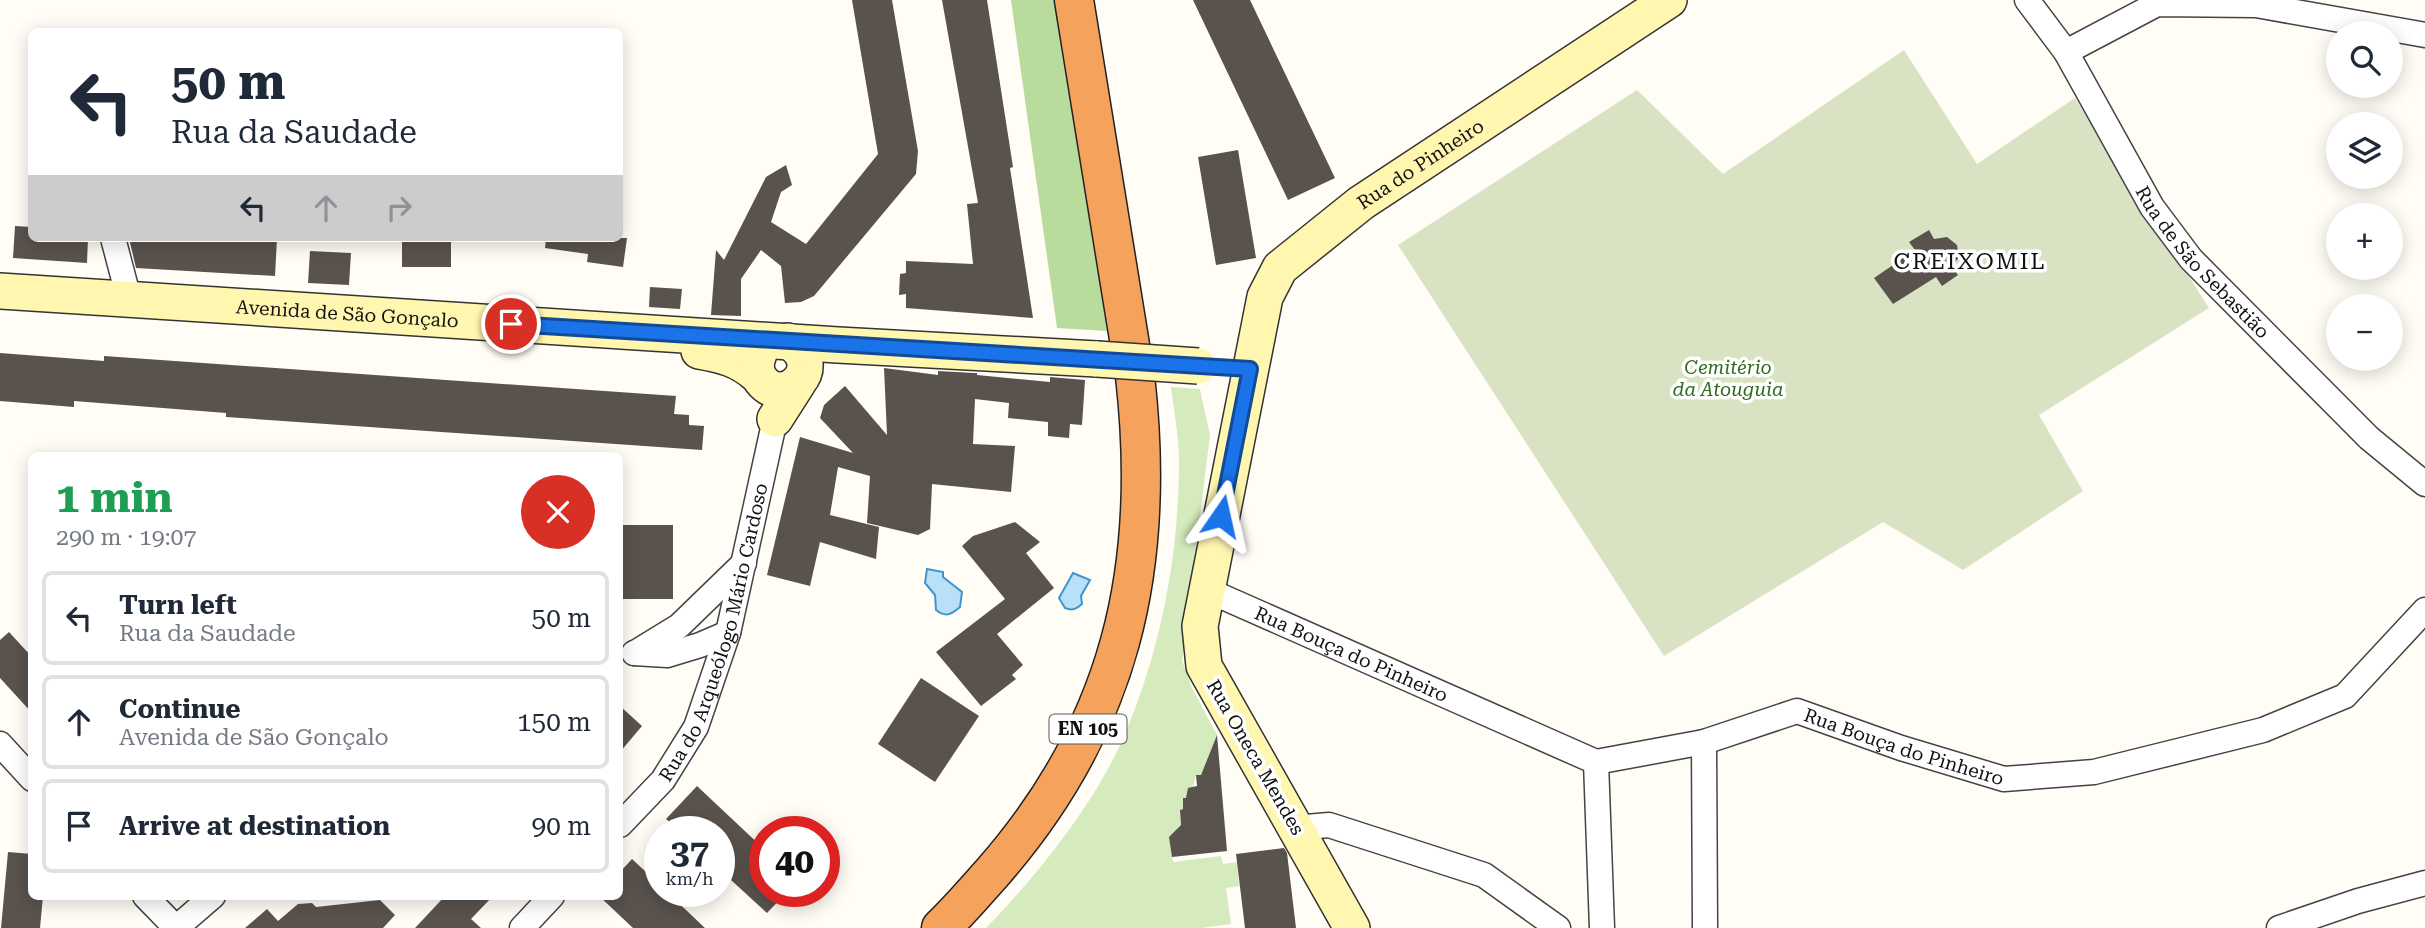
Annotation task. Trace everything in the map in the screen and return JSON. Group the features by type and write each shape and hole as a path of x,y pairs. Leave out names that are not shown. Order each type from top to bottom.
{"highway":[{"name":"EN 105","path":"941,928 1024,836 1060,781 1084,737 1113,668 1125,627 1137,559 1142,489 1139,407 1112,224 1074,0"},
{"name":"EN 105","path":"971,928 1020,876 1085,783 1116,722 1139,658 1159,565 1163,458 1158,383 1096,0"}],"street":[{"name":"Rua de São Sebastião","path":"2027,0 2066,52 2152,207 2191,259 2370,438 2425,484"},
{"name":"Rua do Pinheiro","path":"1250,369 1265,297 1280,268 1361,203 1660,3"},
{"path":"2066,52 2157,5 2256,5 2425,35"},
{"path":"114,242 129,299"},
{"name":"Avenida de São Gonçalo","path":"0,291 1250,369"},
{"name":"Avenida de São Gonçalo","path":"0,307 692,350 726,355 745,365 760,379"},
{"path":"760,379 771,388 780,390 790,388 801,379 806,365 797,346 783,341 762,349 755,366 775,419"},
{"name":"Rua do Arqueólogo Mário Cardoso","path":"623,822 663,780 696,727 728,633 775,419 801,379 838,345"},
{"name":"Rua Oneca Mendes","path":"1250,369 1200,626 1204,666 1352,928"},
{"path":"627,654 679,626 744,563"},
{"name":"Rua Bouça do Pinheiro","path":"1207,590 1596,762 1704,742 1797,711 1901,748 2004,779 2094,772 2263,730 2345,696 2425,610"},
{"path":"679,626 700,626 728,633"},
{"path":"627,654 667,655 728,633"},
{"path":"1704,742 1705,928"},
{"path":"0,744 16,768"},
{"path":"1596,762 1602,928"},
{"path":"1296,828 1329,825 1484,875 1558,928"},
{"path":"2280,928 2358,901 2425,883"},
{"path":"149,900 176,928 208,900"},
{"path":"522,928 548,900"}],"green space":[{"path":"1011,0 1057,0 1107,331 1057,328"},
{"name":"Cemitério da Atouguia","path":"1904,50 1977,164 2075,98 2209,308 2039,415 2083,491 1963,570 1883,522 1664,656 1398,245 1637,90 1723,174"},
{"path":"1171,387 1200,389 1210,435 1182,661 1192,688 1217,735 1201,775 1196,775 1190,798 1183,799 1183,809 1180,810 1181,825 1170,837 1173,862 1221,856 1223,864 1237,862 1239,886 1226,888 1231,924 1201,928 986,928 1042,865 1094,793 1120,745 1146,677 1164,606 1175,534 1179,452"}],"water":[{"path":"927,569 943,572 943,577 962,592 960,607 954,612 946,614 936,610 935,595 925,583"},
{"path":"1073,573 1090,580 1081,596 1082,604 1070,609 1065,608 1059,598"}],"building":[{"path":"852,0 892,0 918,151 916,174 814,296 801,302 785,303 781,266 761,250 741,279 741,316 711,315 716,250 724,260 766,177 786,165 792,185 781,192 771,222 806,244 878,154"},
{"path":"942,0 987,0 1033,318 906,308 906,294 899,295 900,274 906,273 906,261 973,264 967,204 978,203"},
{"path":"1193,0 1250,0 1335,178 1288,200"},
{"path":"1238,150 1256,258 1216,265 1198,157"},
{"path":"15,226 28,227 28,242 88,242 87,263 13,258"},
{"path":"1929,230 1934,239 1947,237 1957,245 1959,257 1952,267 1958,275 1942,286 1936,277 1893,304 1874,278 1915,250 1909,242"},
{"path":"623,238 627,238 623,267 587,262 588,254 545,248 546,242 623,242"},
{"path":"130,242 277,242 275,276 136,268"},
{"path":"402,242 451,242 451,267 402,267"},
{"path":"310,251 351,253 349,285 308,283"},
{"path":"650,287 682,289 680,309 649,307"},
{"path":"0,353 104,361 104,356 676,396 674,414 689,415 689,425 704,426 702,450 226,417 226,413 74,401 74,407 0,401"},
{"path":"884,368 938,375 938,371 977,373 1050,382 1050,377 1085,380 1082,425 1070,424 1069,438 1048,436 1048,422 1008,418 1009,403 975,399 973,444 1015,446 1011,492 932,484 930,529 918,535 867,523 870,476 838,467 830,515 879,527 876,559 820,542 810,586 767,575 800,437 853,453 820,418 824,405 845,386 887,435"},
{"path":"1015,522 1040,542 1026,553 1054,588 997,634 1023,665 1012,675 1016,679 981,706 936,652 1005,599 962,546 973,536"},
{"path":"623,525 673,525 673,599 623,599"},
{"path":"9,632 28,653 28,709 0,678 0,640"},
{"path":"921,678 979,716 935,782 878,744"},
{"path":"623,709 642,726 623,748"},
{"path":"1217,735 1227,851 1172,857 1169,837 1181,825 1180,810 1183,809 1183,798 1186,798 1188,788 1197,786 1196,775 1201,775"},
{"path":"697,786 729,816 669,816"},
{"path":"735,822 749,835 749,896 735,884"},
{"path":"1284,848 1287,853 1296,928 1245,928 1236,854"},
{"path":"8,852 28,854 28,900 43,900 40,928 1,928"},
{"path":"632,859 644,870 644,907 683,907 705,928 633,928 603,900 623,900 623,869"},
{"path":"380,900 395,915 383,928 245,928 267,909 278,921 298,904 312,903 316,907"},
{"path":"441,900 489,900 471,919 481,928 415,928"},
{"path":"760,907 773,907 767,913"}],"district":[{"name":"CREIXOMIL","path":"1970,261"}],"route":[{"path":"511,324 1250,369 1221,516"}]}
